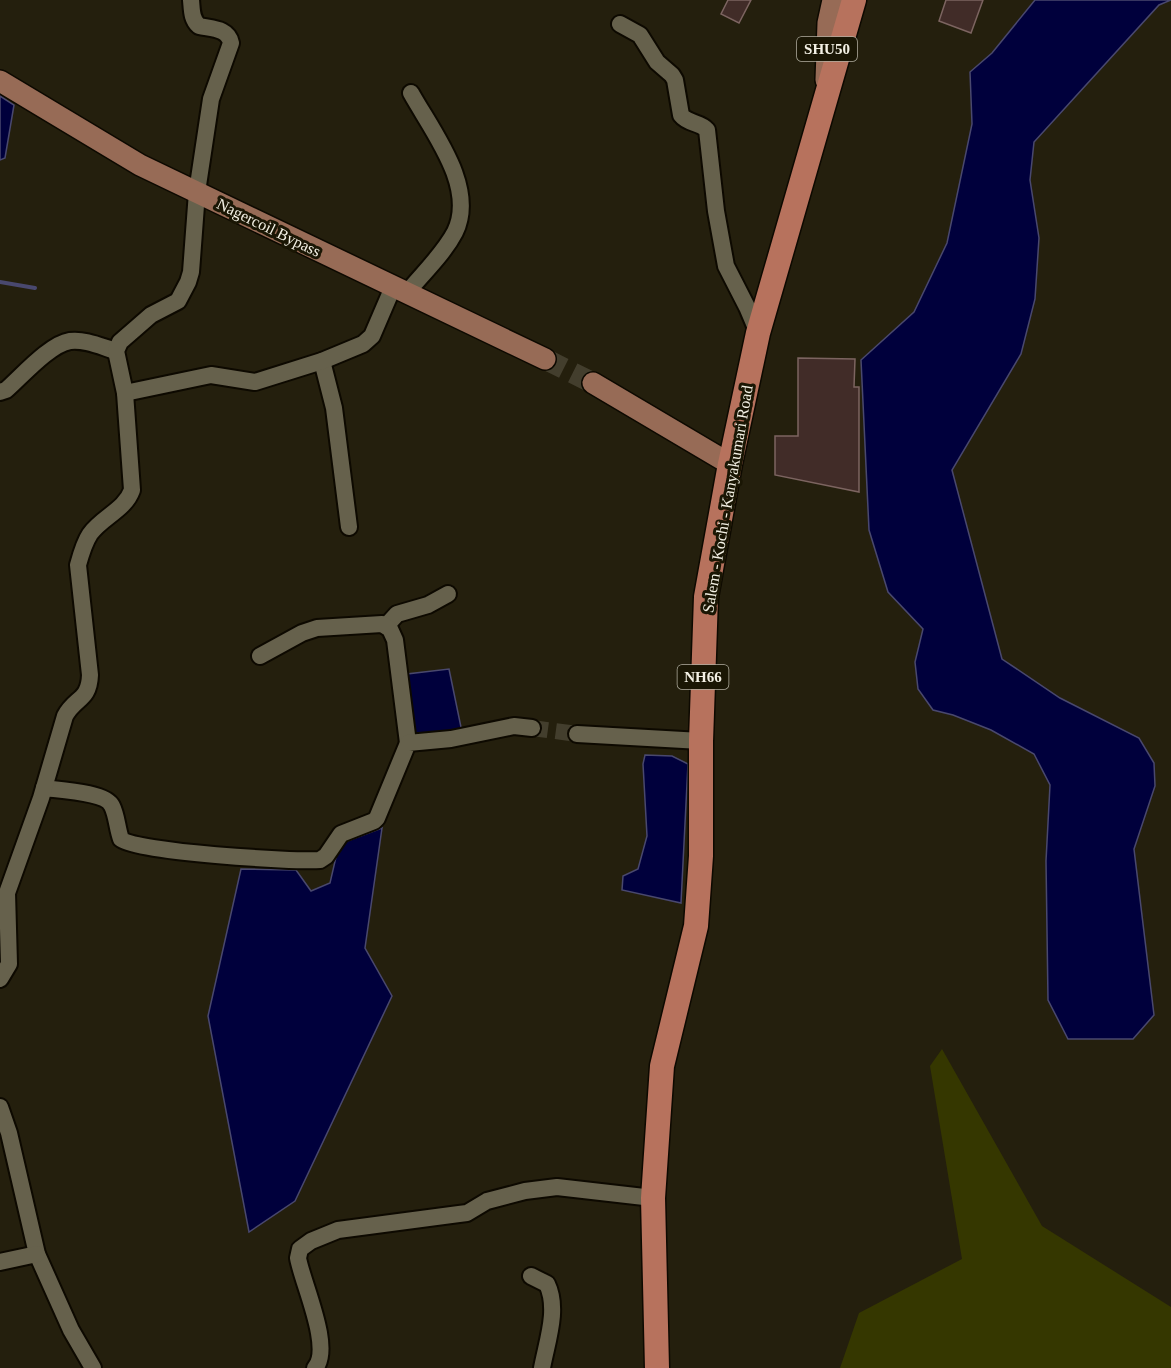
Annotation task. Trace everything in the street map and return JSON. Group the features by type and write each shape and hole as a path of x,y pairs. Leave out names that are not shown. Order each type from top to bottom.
{"highway":[{"name":"Salem - Kochi - Kanyakumari Road","path":"657,1368 654,1198 662,1066 696,926 701,856 701,741 706,597 730,464 758,333 854,0"}],"main road":[{"name":"SHU50","path":"825,99 828,23 833,0"},
{"name":"Nagercoil Bypass","path":"0,81 141,165 545,360"},
{"path":"593,383 730,464"}],"street":[{"path":"0,979 9,964 7,893 44,788 65,716 89,687 90,675 78,565 82,550 91,533 128,500 132,490 125,393 116,351 120,342 152,315 178,301 189,282 191,272 197,192 211,99 231,44 230,38 224,32 195,23 191,0"},
{"path":"620,24 640,35 657,62 672,75 675,80 681,115 685,120 703,126 707,130 716,211 726,266 758,333"},
{"path":"125,393 211,375 255,382 322,361 363,344 372,336 400,290 448,244 460,220 457,178 451,163 411,93"},
{"path":"0,392 6,390 64,343 82,341 116,351"},
{"path":"322,361 334,408 349,527"},
{"path":"387,626 397,614 428,605 448,594"},
{"path":"44,788 72,791 108,800 112,805 121,839 132,844 199,854 320,860 326,856 341,834 377,818 408,743 395,640 387,626 382,624 317,628 302,633 260,656"},
{"path":"408,743 451,739 514,726 532,728"},
{"path":"577,734 701,741"},
{"path":"0,1107 9,1133 37,1254 71,1330 93,1368"},
{"path":"315,1368 318,1365 320,1345 316,1321 298,1260 300,1249 311,1241 338,1230 467,1213 487,1201 525,1191 557,1187 654,1198"},
{"path":"0,1262 37,1254"},
{"path":"531,1276 547,1284 552,1299 551,1325 542,1368"}],"shaded area":[{"path":"1035,0 1171,0 1159,5 1034,142 1030,180 1039,238 1035,299 1021,354 952,470 1002,659 1060,698 1139,738 1154,763 1155,786 1134,849 1154,1015 1133,1039 1068,1039 1048,1000 1046,861 1050,785 1034,754 991,730 933,710 918,689 915,662 923,629 888,592 869,530 861,360 914,312 947,243 972,124 970,72 992,53"},
{"path":"0,96 14,105 5,158 0,160"},
{"path":"449,669 462,732 412,735 407,674"},
{"path":"645,755 672,756 688,764 681,903 622,890 623,876 638,869 647,836 643,764"},
{"path":"382,828 365,948 392,996 295,1201 249,1232 208,1016 241,869 296,870 311,891 330,883 339,844"},
{"path":"942,1049 1042,1226 1171,1307 1171,1368 840,1368 859,1313 962,1259 930,1066"}],"building":[{"path":"728,0 751,0 739,23 721,14"},
{"path":"946,0 983,0 971,33 939,21"},
{"path":"798,358 855,359 854,387 859,387 859,492 775,475 775,436 798,436"}],"waterway":[{"path":"0,282 35,288"}],"tunnel":[{"path":"545,359 593,383"},
{"path":"532,728 577,734"}]}
